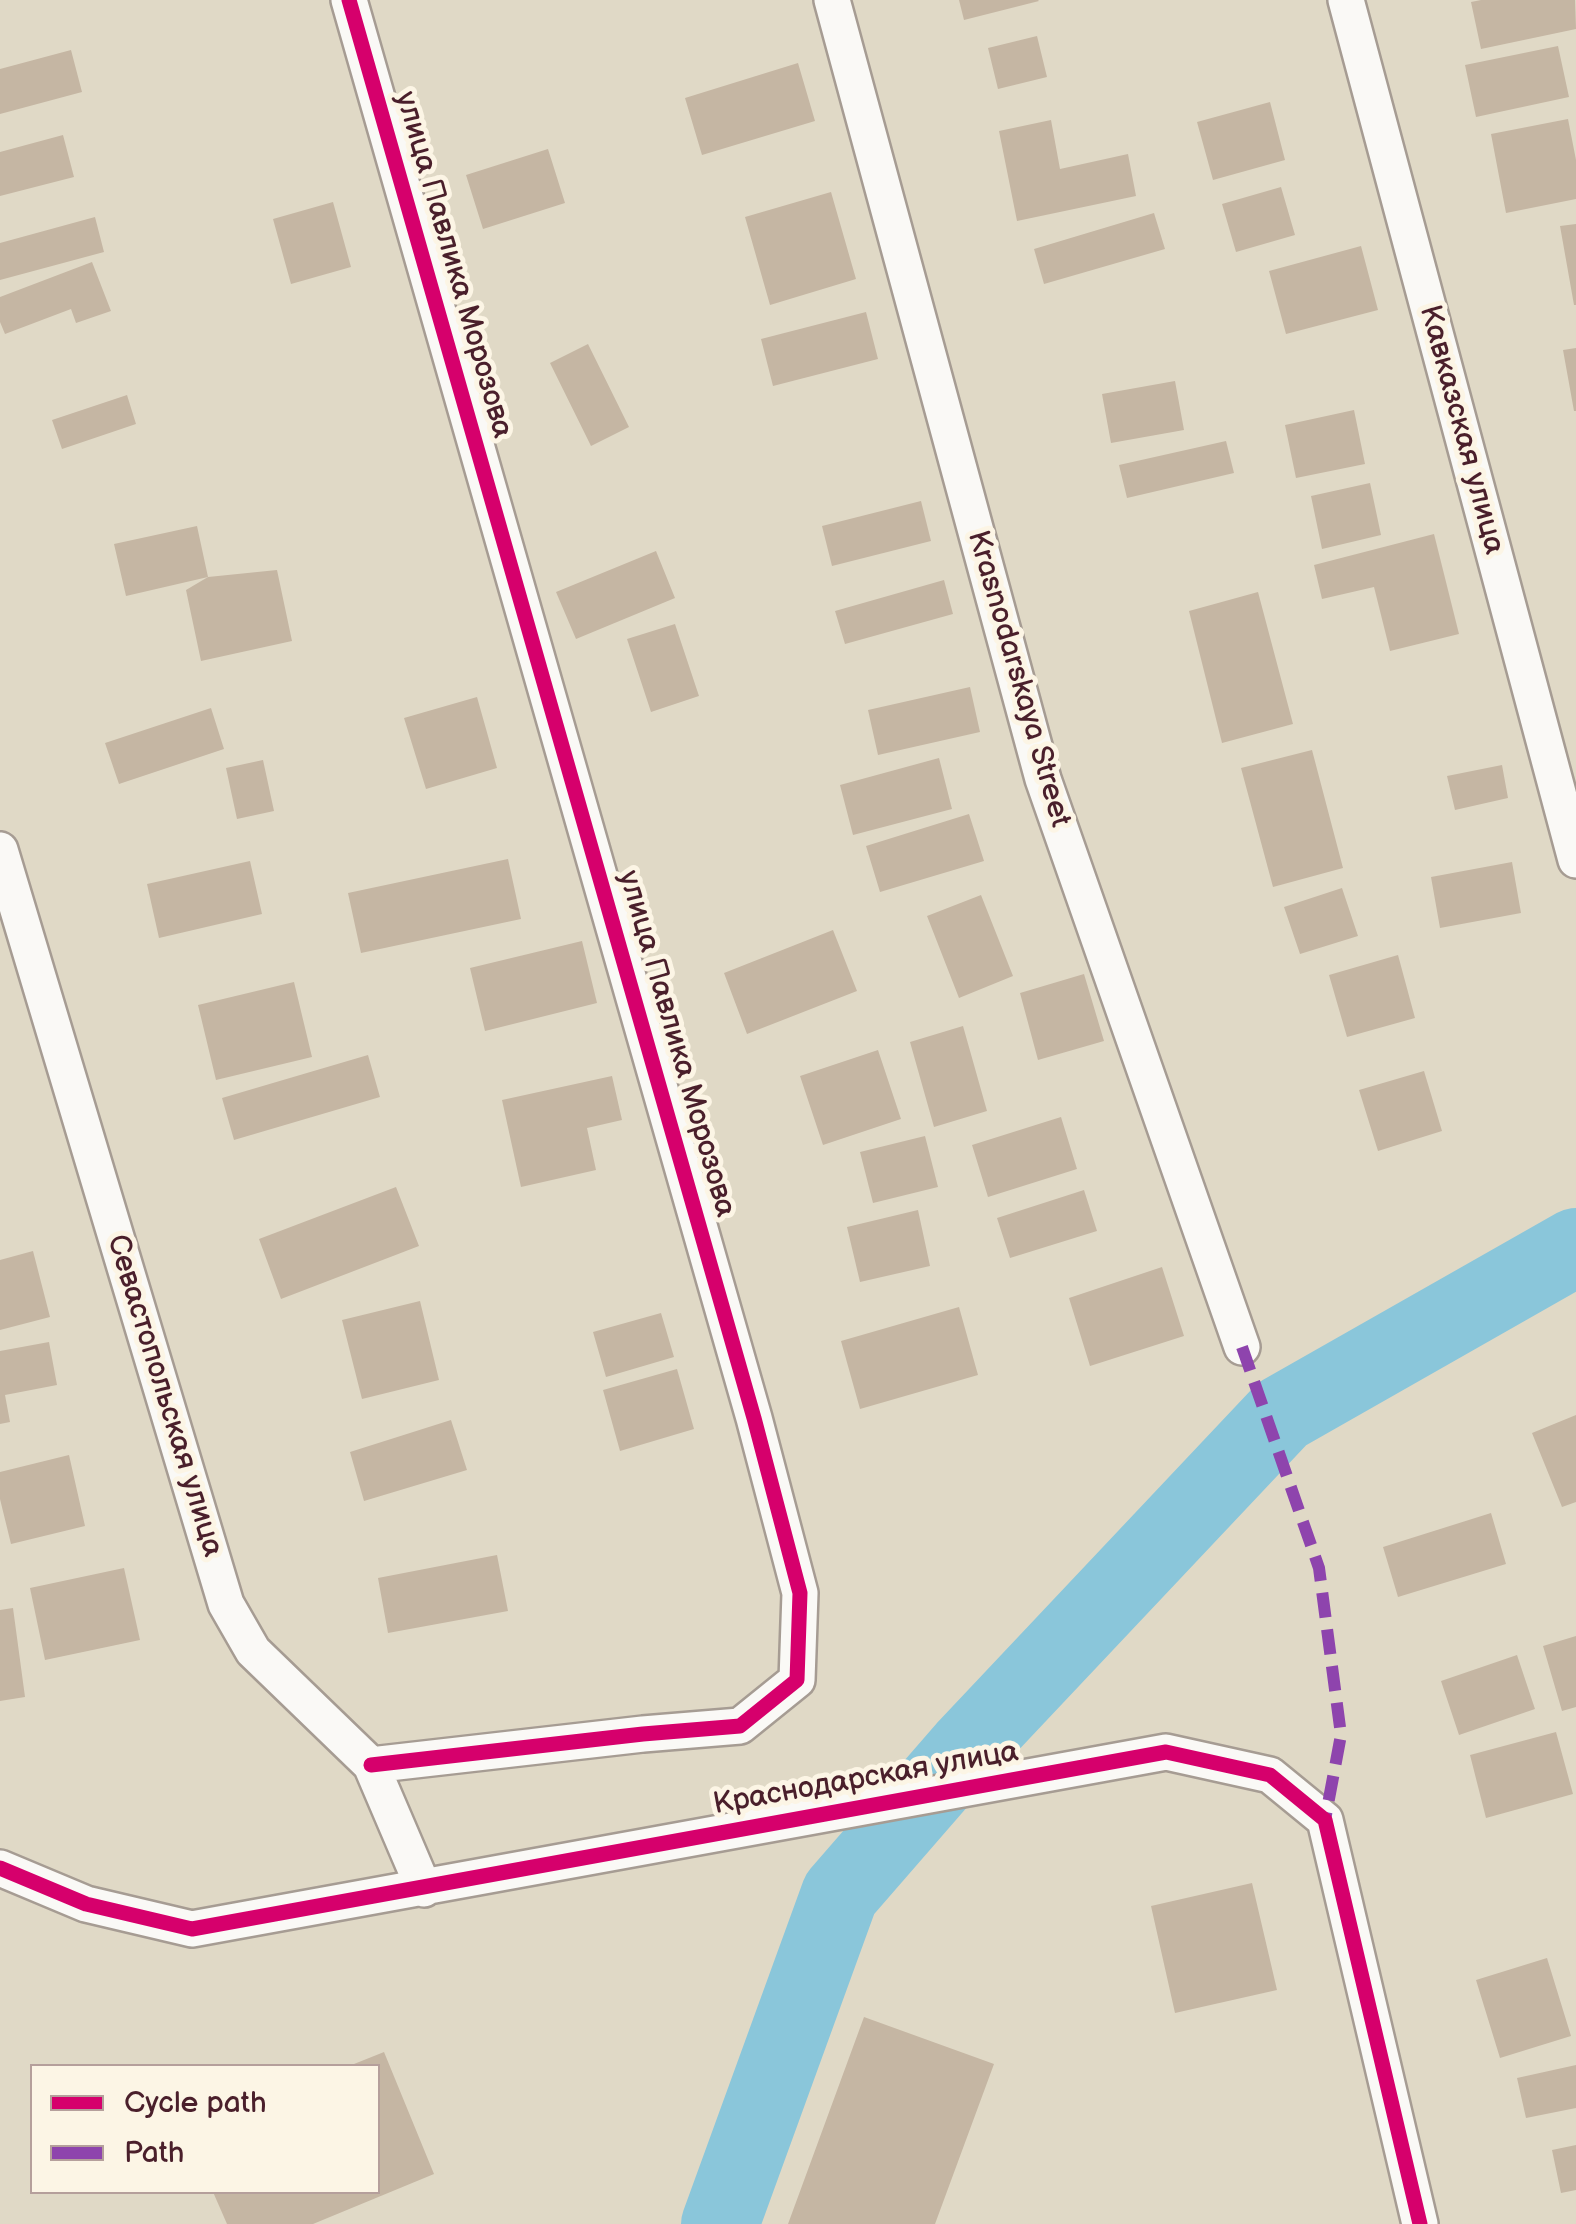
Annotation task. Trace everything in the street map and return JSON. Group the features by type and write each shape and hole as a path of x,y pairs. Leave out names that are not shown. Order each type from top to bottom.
{"street":[{"name":"улица Павлика Морозова","path":"349,0 754,1418 800,1593 797,1680 740,1726 372,1765"},
{"name":"Krasnodarskaya Street","path":"832,0 1043,779 1242,1347"},
{"name":"Кавказская улица","path":"1346,0 1576,860"},
{"name":"Севастопольская улица","path":"0,850 226,1604 253,1650 372,1765 424,1889"},
{"name":"Краснодарская улица","path":"0,1868 86,1904 192,1929 1166,1752 1270,1775 1324,1820 1420,2224"}],"building":[{"path":"959,0 1038,0 1039,1 964,20"},
{"path":"1575,0 1576,29 1481,49 1471,2"},
{"path":"1037,36 1047,77 998,89 988,48"},
{"path":"1558,46 1569,97 1476,117 1465,65"},
{"path":"71,50 82,92 0,114 0,69"},
{"path":"798,63 815,121 702,155 685,98"},
{"path":"1270,102 1285,160 1213,180 1197,122"},
{"path":"1568,119 1576,160 1576,199 1506,213 1491,134"},
{"path":"1051,120 1060,169 1128,154 1136,196 1017,221 999,131"},
{"path":"63,135 74,177 0,196 0,152"},
{"path":"548,149 565,203 483,229 466,175"},
{"path":"1281,187 1295,235 1236,252 1222,204"},
{"path":"831,192 856,279 770,305 745,217"},
{"path":"333,202 351,267 291,284 273,219"},
{"path":"1154,213 1165,249 1044,284 1034,249"},
{"path":"95,217 104,252 0,280 0,243"},
{"path":"1576,224 1576,305 1574,305 1560,226"},
{"path":"1361,246 1378,310 1286,334 1269,271"},
{"path":"92,262 111,311 76,323 71,309 5,334 0,322 0,297"},
{"path":"866,312 878,359 773,386 761,339"},
{"path":"588,344 629,427 591,446 550,363"},
{"path":"1576,348 1576,411 1574,411 1563,350"},
{"path":"1175,381 1184,430 1111,443 1102,394"},
{"path":"127,395 136,424 62,449 52,420"},
{"path":"1354,410 1365,464 1296,478 1285,425"},
{"path":"1226,441 1234,473 1127,498 1119,465"},
{"path":"1370,483 1381,535 1322,549 1311,496"},
{"path":"921,501 931,541 832,566 822,526"},
{"path":"197,526 208,577 126,596 114,544"},
{"path":"1434,534 1459,634 1390,651 1374,587 1322,599 1314,565"},
{"path":"656,551 675,598 576,639 556,592"},
{"path":"277,570 292,641 201,661 186,590 208,577"},
{"path":"944,580 953,614 845,644 835,611"},
{"path":"1258,592 1293,724 1222,743 1189,611"},
{"path":"675,624 699,696 651,712 627,639"},
{"path":"970,687 980,732 878,755 868,710"},
{"path":"477,697 497,768 426,789 404,718"},
{"path":"211,708 224,749 119,784 105,743"},
{"path":"1312,750 1343,868 1273,887 1241,768"},
{"path":"939,758 952,809 853,835 840,785"},
{"path":"263,760 274,811 237,819 226,768"},
{"path":"1502,765 1508,798 1455,810 1447,776"},
{"path":"969,814 984,861 880,892 866,846"},
{"path":"508,859 521,919 361,953 348,893"},
{"path":"250,861 262,914 159,938 147,884"},
{"path":"1512,862 1521,913 1440,928 1431,877"},
{"path":"1342,888 1358,936 1300,954 1284,907"},
{"path":"981,895 1013,976 959,998 927,916"},
{"path":"833,930 857,991 747,1034 724,973"},
{"path":"582,941 597,1003 485,1031 470,968"},
{"path":"1398,955 1415,1018 1347,1037 1329,975"},
{"path":"1084,974 1104,1041 1038,1060 1020,993"},
{"path":"294,982 312,1057 216,1080 198,1005"},
{"path":"963,1026 987,1111 934,1127 910,1042"},
{"path":"878,1050 901,1119 823,1145 800,1076"},
{"path":"368,1055 380,1097 234,1140 222,1098"},
{"path":"1424,1071 1442,1131 1378,1151 1359,1090"},
{"path":"612,1076 622,1120 587,1128 596,1170 521,1187 502,1100"},
{"path":"1061,1117 1077,1169 988,1197 972,1145"},
{"path":"925,1136 938,1187 873,1203 860,1152"},
{"path":"396,1187 419,1246 281,1299 259,1239"},
{"path":"1084,1190 1097,1231 1010,1258 997,1218"},
{"path":"918,1210 930,1266 860,1282 847,1227"},
{"path":"33,1251 50,1317 0,1330 0,1260"},
{"path":"1162,1267 1184,1336 1090,1366 1069,1298"},
{"path":"420,1301 439,1380 362,1399 342,1320"},
{"path":"959,1307 978,1375 860,1409 841,1341"},
{"path":"661,1313 674,1357 606,1377 593,1332"},
{"path":"49,1342 57,1385 5,1395 10,1422 0,1424 0,1351"},
{"path":"677,1369 694,1429 620,1451 603,1390"},
{"path":"1576,1415 1576,1502 1562,1507 1532,1433"},
{"path":"451,1420 467,1470 364,1501 350,1452"},
{"path":"69,1455 85,1526 11,1544 0,1499 0,1472"},
{"path":"1491,1513 1506,1564 1398,1597 1383,1547"},
{"path":"497,1555 508,1611 388,1633 378,1578"},
{"path":"124,1568 140,1640 45,1660 30,1588"},
{"path":"13,1608 25,1697 0,1701 0,1610"},
{"path":"1576,1636 1576,1707 1562,1711 1543,1646"},
{"path":"1517,1655 1535,1709 1459,1735 1441,1681"},
{"path":"1556,1732 1573,1794 1486,1818 1470,1755"},
{"path":"1252,1883 1277,1990 1175,2013 1151,1906"},
{"path":"1547,1958 1571,2036 1500,2058 1476,1980"},
{"path":"864,2017 994,2064 935,2224 788,2224"},
{"path":"384,2052 434,2174 313,2224 227,2224 214,2194 380,2194 380,2064 354,2064"},
{"path":"1576,2065 1576,2108 1526,2118 1517,2078"},
{"path":"1576,2145 1576,2190 1561,2193 1552,2150"}],"waterway":[{"path":"720,2224 840,1894 966,1749 1282,1414 1576,1247"}],"marked path":[{"path":"1242,1347 1319,1568 1341,1735 1325,1820"}],"cycle path":[{"path":"349,0 754,1418 800,1593 797,1680 740,1726 371,1765"},
{"path":"0,1868 86,1904 192,1929 1166,1752 1270,1775 1325,1820 1420,2224"}]}
